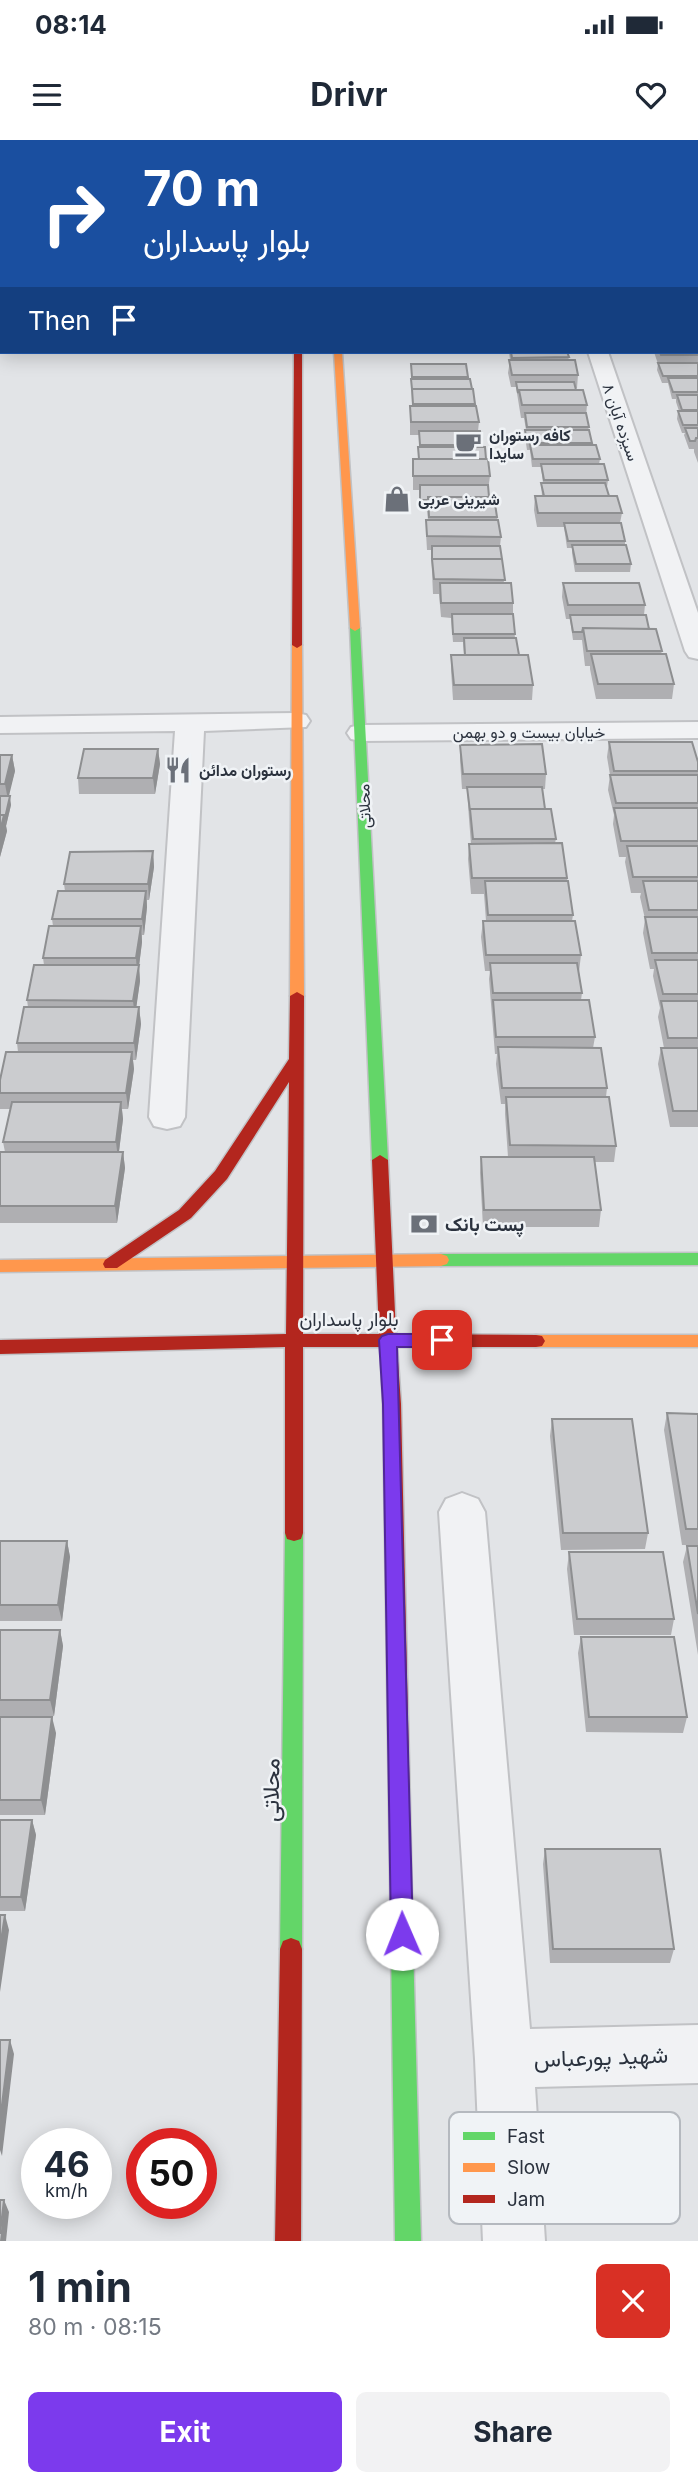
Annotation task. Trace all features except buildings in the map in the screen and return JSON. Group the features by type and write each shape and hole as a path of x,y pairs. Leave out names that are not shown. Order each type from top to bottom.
{"main road":[{"path":"296,1260 298,354"},
{"name":"محلاتی","path":"338,354 361,733 388,1340"},
{"path":"111,1264 185,1214 220,1175 295,1062"},
{"path":"0,1266 296,1260 698,1259"},
{"name":"محلاتی","path":"288,2241 296,1260"},
{"name":"بلوار پاسداران","path":"0,1347 294,1340 698,1341"},
{"path":"388,1340 392,1418 408,2241"}],"street":[{"name":"سیزده آبان ۸","path":"599,354 698,651"},
{"path":"0,725 296,721"},
{"path":"167,1117 190,723"},
{"name":"خیابان بیست و دو بهمن","path":"361,733 698,730"},
{"path":"462,1513 507,2112"},
{"name":"شهید پورعباس","path":"504,2059 698,2054"}],"traffic: fast":[{"path":"355,628 380,1160"},
{"path":"441,1260 698,1259"},
{"path":"291,1949 294,1533"},
{"path":"402,1944 408,2241"}],"traffic: slow":[{"path":"338,354 355,628"},
{"path":"297,645 297,996"},
{"path":"0,1266 441,1260"},
{"path":"536,1341 698,1341"}],"traffic: jam":[{"path":"297,645 298,354"},
{"path":"296,1260 297,996"},
{"path":"111,1264 185,1214 221,1175 295,1062"},
{"path":"380,1160 384,1260"},
{"path":"294,1340 296,1260"},
{"path":"384,1260 388,1341"},
{"path":"294,1340 294,1533"},
{"path":"0,1347 294,1340 536,1341"},
{"path":"388,1341 392,1404 402,1944"},
{"path":"288,2241 291,1949"}],"place":[{"name":"کافه رستوران سایدا","path":"468,444"},
{"name":"شیرینی عربی","path":"397,499"},
{"name":"رستوران مدائن","path":"178,770"},
{"name":"پست بانک","path":"424,1224"}],"route":[{"path":"402,1934 392,1404 388,1340 442,1340"}]}
